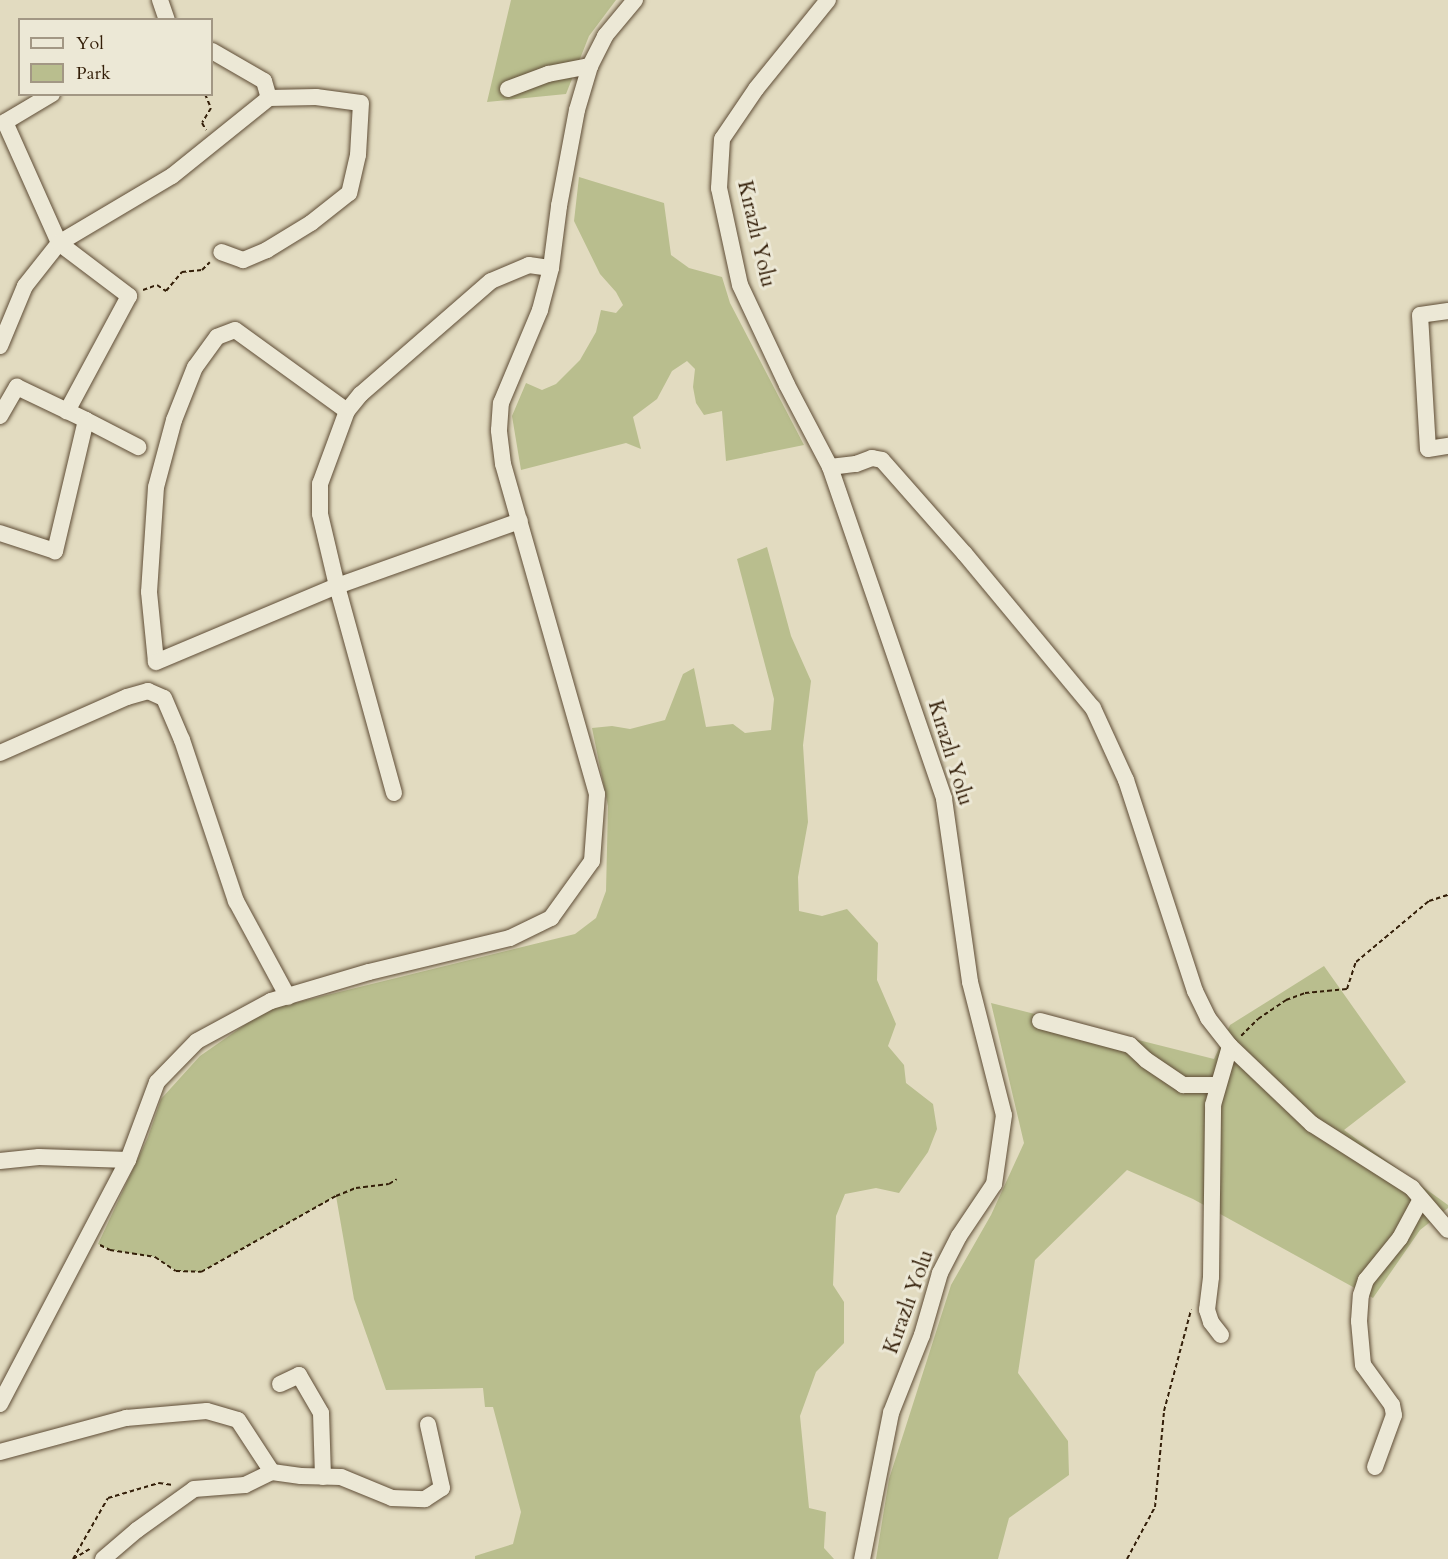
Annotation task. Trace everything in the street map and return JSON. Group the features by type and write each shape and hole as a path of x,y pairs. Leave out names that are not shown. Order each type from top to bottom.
{"street":[{"path":"160,0 166,18"},
{"path":"0,1404 128,1160 157,1082 197,1041 271,1001 369,972 510,938 551,918 592,861 597,794 503,464 499,430 501,403 540,310 551,268 559,206 575,121 591,66 605,36 635,0"},
{"name":"Kırazlı Yolu","path":"828,0 756,89 722,140 719,188 740,285 787,385 831,467 944,799 970,982 1004,1115 994,1184 958,1236 940,1274 922,1335 891,1413 862,1559"},
{"path":"213,52 264,81 269,98"},
{"path":"508,89 548,74 591,66"},
{"path":"49,96 5,122 59,243 129,296 67,411"},
{"path":"0,346 25,286 59,243 172,176 269,98 316,97 361,103 358,155 349,193 311,222 267,250 243,260 221,252"},
{"path":"394,793 337,586 320,514 320,484 347,411 361,394 491,281 529,265 551,268"},
{"path":"1448,311 1420,315 1428,449 1448,446"},
{"path":"347,411 235,330 217,337 195,367 174,420 156,487 149,591 151,636 156,662 337,586 520,521"},
{"path":"0,416 17,387 138,447"},
{"path":"0,533 55,550 86,420"},
{"path":"831,467 856,464 872,458 882,460 979,571 1093,708 1126,780 1196,991 1208,1018 1230,1046 1312,1124 1412,1188 1448,1230"},
{"path":"0,753 127,697 148,691 164,698 182,740 236,901 288,997"},
{"path":"1040,1021 1130,1046 1183,1085 1217,1085"},
{"path":"1221,1335 1211,1322 1207,1310 1211,1277 1213,1105 1230,1046"},
{"path":"0,1161 39,1157 128,1160"},
{"path":"1375,1467 1394,1415 1392,1405 1363,1365 1359,1321 1361,1295 1366,1280 1400,1238 1421,1199"},
{"path":"280,1384 299,1375 321,1413 323,1477"},
{"path":"0,1452 126,1418 207,1411 238,1420 272,1472"},
{"path":"103,1559 137,1530 194,1489 245,1485 272,1472 341,1477 392,1498 425,1499 442,1488 428,1425"}],"path":[{"path":"206,96 211,108 202,123 215,142"},
{"path":"129,296 157,285 166,291 182,272 202,270 221,252"},
{"path":"1230,1046 1258,1019 1287,1000 1305,993 1347,989 1356,962 1429,901 1448,895"},
{"path":"87,1238 110,1250 155,1257 176,1271 201,1272 336,1196 356,1188 389,1184 397,1179"},
{"path":"1127,1559 1155,1507 1164,1411 1193,1305"},
{"path":"73,1559 108,1498 159,1482 173,1485"}],"green space":[{"path":"511,0 616,0 589,36 566,94 487,102"},
{"path":"579,177 664,203 671,255 689,268 722,277 730,303 804,445 726,461 722,411 704,415 696,403 693,387 695,369 687,361 672,371 657,399 633,417 641,449 626,443 521,470 512,416 526,383 542,390 556,384 580,360 596,332 601,310 616,313 623,305 616,292 600,274 574,221"},
{"path":"767,547 791,636 811,681 803,745 808,822 798,877 799,911 822,916 847,909 878,943 877,980 896,1024 888,1046 904,1065 906,1083 933,1104 937,1129 928,1152 899,1193 876,1188 845,1194 836,1216 833,1285 844,1302 844,1343 816,1372 800,1416 809,1508 826,1512 824,1548 834,1559 475,1559 475,1556 513,1544 521,1512 493,1407 485,1407 483,1388 386,1390 354,1299 336,1196 201,1272 176,1271 155,1257 110,1250 98,1244 148,1137 161,1099 200,1056 266,1010 575,934 596,918 606,891 608,806 592,728 612,726 630,729 665,720 683,674 694,668 706,727 733,724 745,733 771,730 774,699 737,559"},
{"path":"1324,966 1406,1082 1344,1130 1448,1205 1448,1208 1420,1230 1373,1298 1193,1199 1127,1170 1035,1260 1018,1373 1068,1441 1069,1475 1009,1518 998,1559 876,1559 889,1479 951,1285 991,1215 1024,1143 991,1003 1214,1059 1230,1025"}]}
